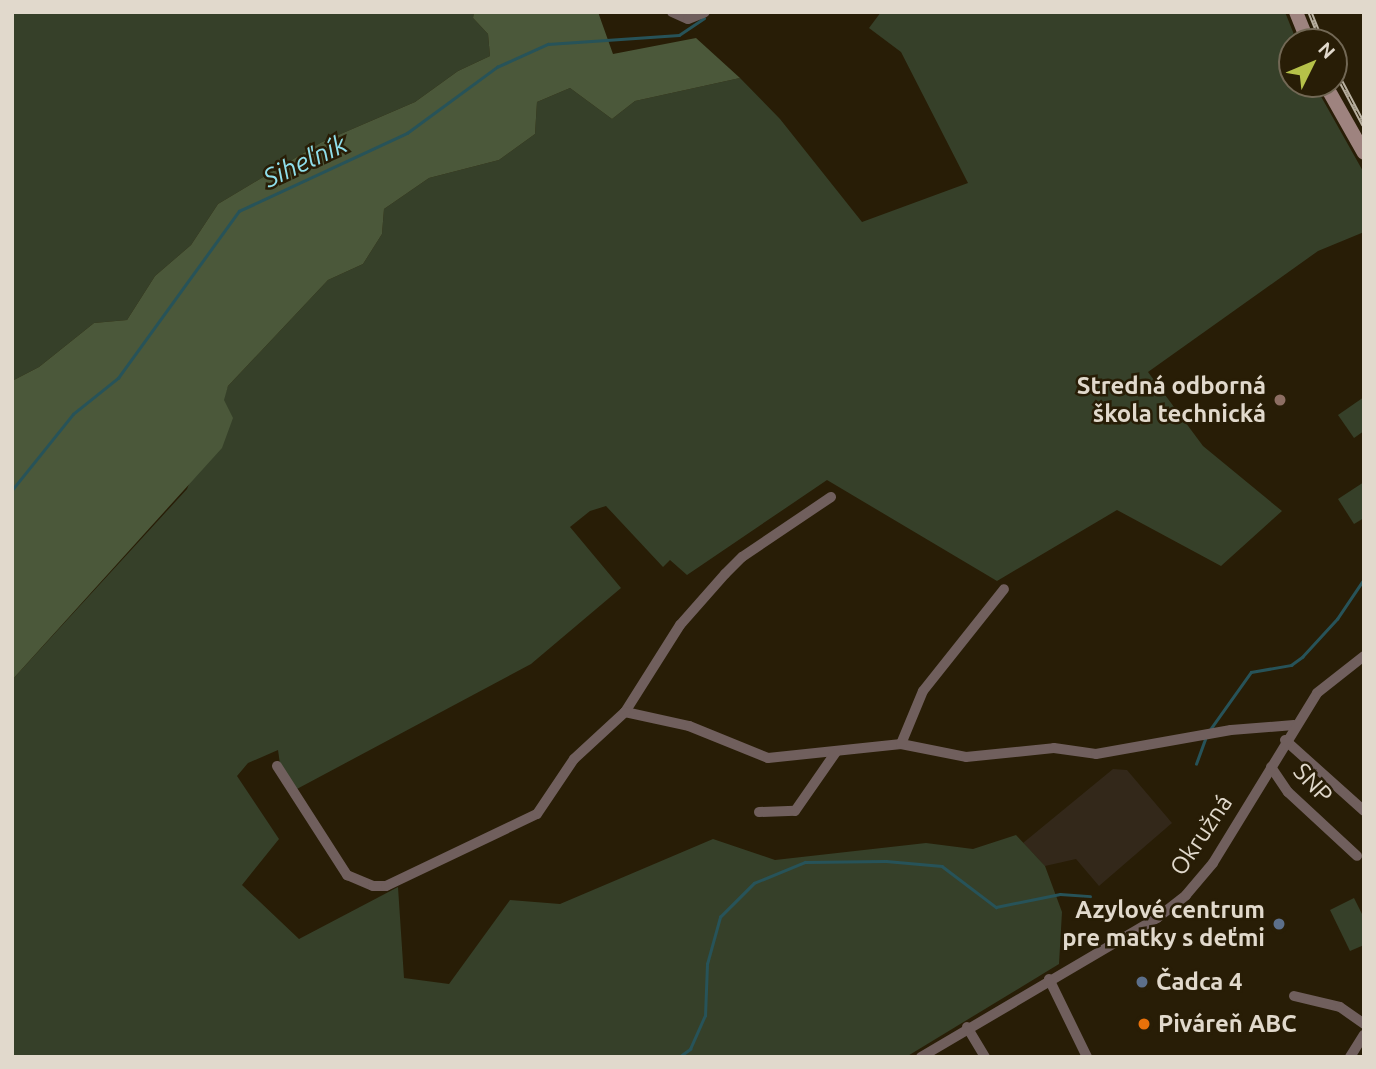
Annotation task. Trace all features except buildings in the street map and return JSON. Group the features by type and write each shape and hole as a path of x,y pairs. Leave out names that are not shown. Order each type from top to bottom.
{"main road":[{"path":"1333,98 1364,153"}],"street":[{"path":"672,12 688,19 705,12"},
{"path":"277,766 347,875 373,886 386,886 537,814 575,759 625,712 680,625 726,574 742,557 831,497"},
{"path":"901,744 923,691 1004,589"},
{"name":"Okružná","path":"921,1057 967,1027 1157,918 1186,895 1213,863 1294,725 1317,693 1364,656"},
{"path":"625,712 689,726 768,758 901,744 966,757 1054,748 1096,754 1231,730 1294,725"},
{"name":"SNP","path":"1285,740 1364,811"},
{"path":"759,811 795,811 836,752"},
{"name":"SNP","path":"1270,766 1289,792 1357,856"},
{"path":"1049,979 1087,1057"},
{"path":"1294,996 1340,1007 1364,1024"},
{"path":"967,1027 985,1057"},
{"path":"1350,1057 1364,1035"}],"shaded area":[{"path":"1113,769 1127,770 1172,823 1099,886 1076,859 1045,866 1023,843"}],"green space":[{"path":"12,12 474,12 473,18 488,34 490,56 458,71 415,102 322,142 218,204 191,245 155,276 127,320 94,323 39,367 12,381"},
{"path":"474,12 598,12 613,54 696,38 740,78 635,101 612,119 570,88 537,102 535,134 499,160 429,178 384,209 382,234 363,264 328,280 228,386 224,400 233,418 222,448 12,680 12,381 39,367 94,323 127,320 155,276 191,245 218,204 322,142 415,102 458,71 490,56 488,34 473,18"},
{"path":"881,12 1285,12 1291,28 1278,28 1278,98 1322,98 1364,173 1364,232 1318,251 1148,372 1203,446 1282,511 1221,566 1117,510 997,581 827,480 687,575 670,560 663,567 606,506 590,511 570,527 621,588 531,664 295,790 280,764 278,750 248,763 237,776 279,839 242,885 299,939 398,887 404,978 449,984 510,900 560,904 713,839 775,860 926,843 973,849 1016,835 1045,866 1062,912 1059,964 906,1057 12,1057 12,680 187,489 228,386 328,280 363,264 382,234 384,209 429,178 499,160 535,134 537,102 570,88 612,119 635,101 740,78 780,119 862,222 968,183 901,52 869,28"},
{"path":"1364,397 1364,431 1354,438 1338,415"},
{"path":"1364,482 1364,518 1354,524 1338,499"},
{"path":"1354,898 1364,918 1364,945 1350,951 1330,910"}],"waterway":[{"name":"Siheľník","path":"12,490 73,414 118,378 239,211 407,133 497,67 548,44 679,35 704,18"},
{"path":"1209,731 1251,672 1291,665 1302,657 1337,619 1364,579"},
{"path":"1196,764 1206,737"},
{"path":"679,1057 690,1049 705,1016 707,964 720,917 754,883 805,862 886,861 942,866 996,907 1060,894 1090,896"}],"railway":[{"path":"1310,12 1316,28"},
{"path":"1348,95 1364,125"}],"place":[{"name":"Stredná odborná škola technická","path":"1280,400"},
{"name":"Azylové centrum pre matky s deťmi","path":"1279,924"},
{"name":"Čadca 4","path":"1142,982"},
{"name":"Piváreň ABC","path":"1144,1024"}]}
